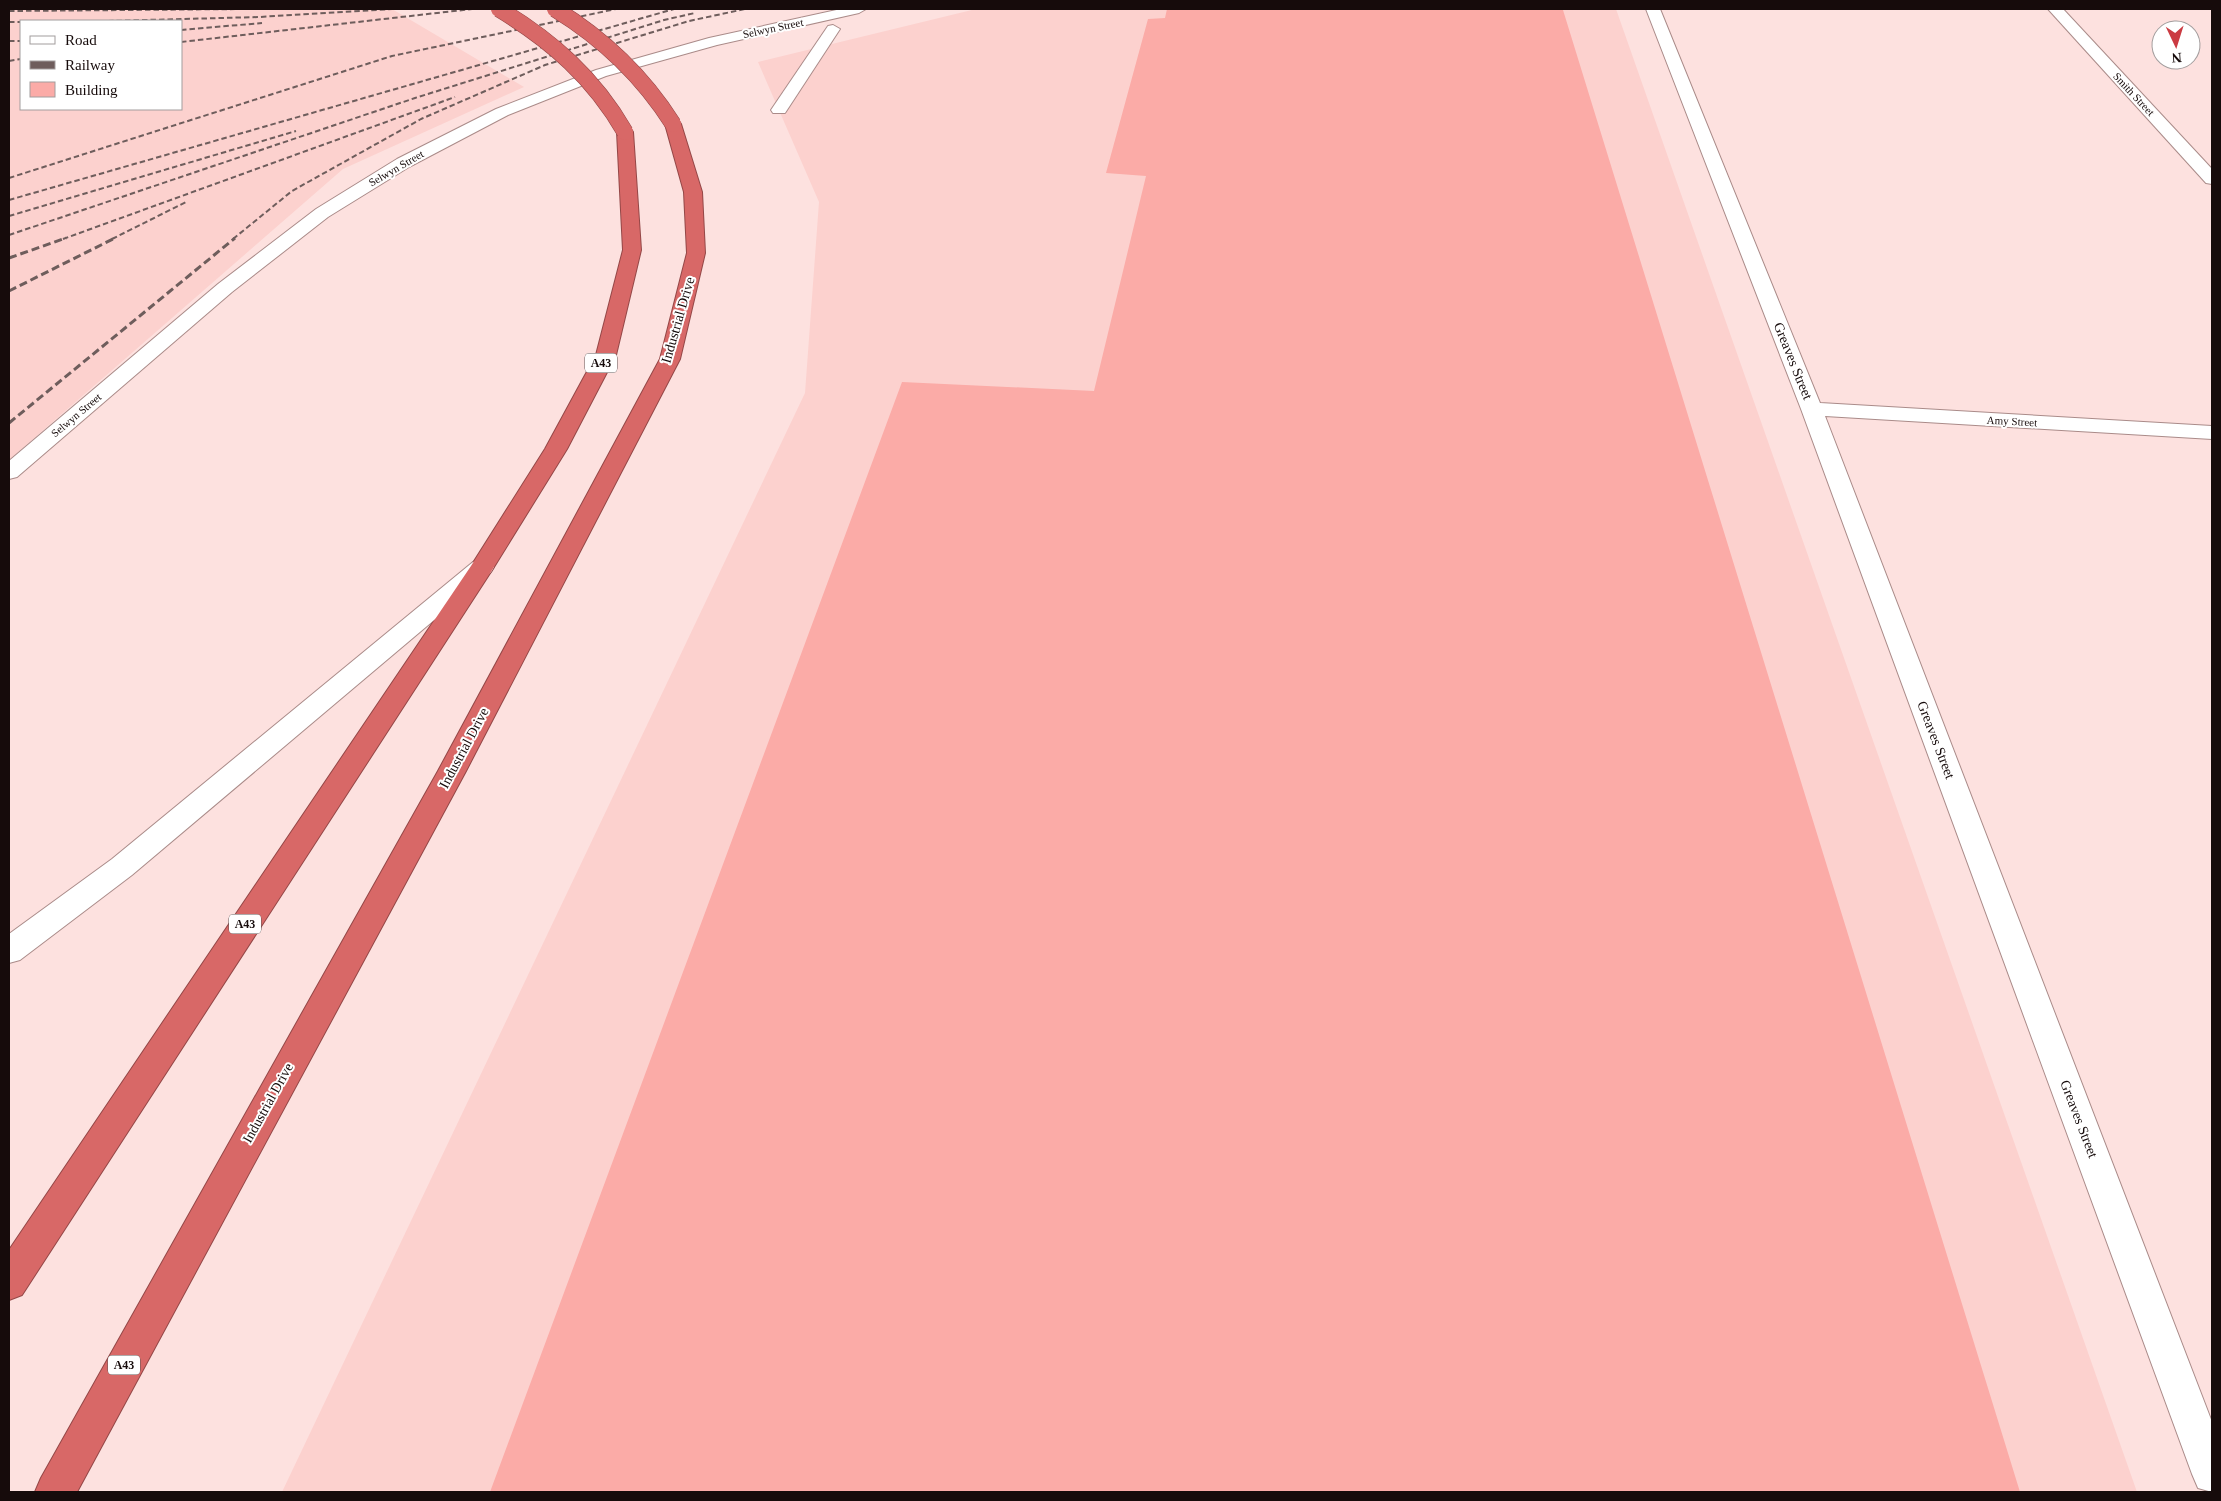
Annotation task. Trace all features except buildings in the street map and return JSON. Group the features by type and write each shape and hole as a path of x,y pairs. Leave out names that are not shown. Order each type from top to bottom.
{"highway":[{"name":"A43","path":"9,1282 482,567 556,449 606,355 632,250 626,132 598,88 575,63 550,41 499,9"},
{"name":"Industrial Drive","path":"55,1492 452,771 670,359 696,253 693,192 673,124 658,98 612,48 555,9"}],"street":[{"name":"Selwyn Street","path":"9,472 225,288 322,213 403,163 502,112 601,73 714,41 859,9"},
{"name":"Greaves Street","path":"1653,9 1812,409 2212,1474"},
{"name":"Smith Street","path":"2055,9 2212,179"},
{"path":"779,110 834,29"},
{"name":"Amy Street","path":"1812,409 2212,432"},
{"path":"9,952 122,867 482,567"}],"shaded area":[{"path":"9,9 392,9 524,87 343,169 9,460"},
{"path":"976,9 1616,9 2137,1492 282,1492 805,393 819,202 758,62"}],"railway":[{"path":"9,11 245,9"},
{"path":"146,20 259,17 392,9"},
{"path":"182,42 472,9"},
{"path":"9,178 392,56 616,9"},
{"path":"9,200 674,9"},
{"path":"233,239 292,191 421,119 545,65 689,21 745,9"},
{"path":"9,235 415,98 664,20 695,13"},
{"path":"9,22 20,22"},
{"path":"182,30 262,23"},
{"path":"9,41 20,41"},
{"path":"9,61 20,59"},
{"path":"63,239 455,97"},
{"path":"9,216 296,131"},
{"path":"112,239 186,202"},
{"path":"9,258 66,238"},
{"path":"9,291 115,238"},
{"path":"9,423 235,238"}]}
